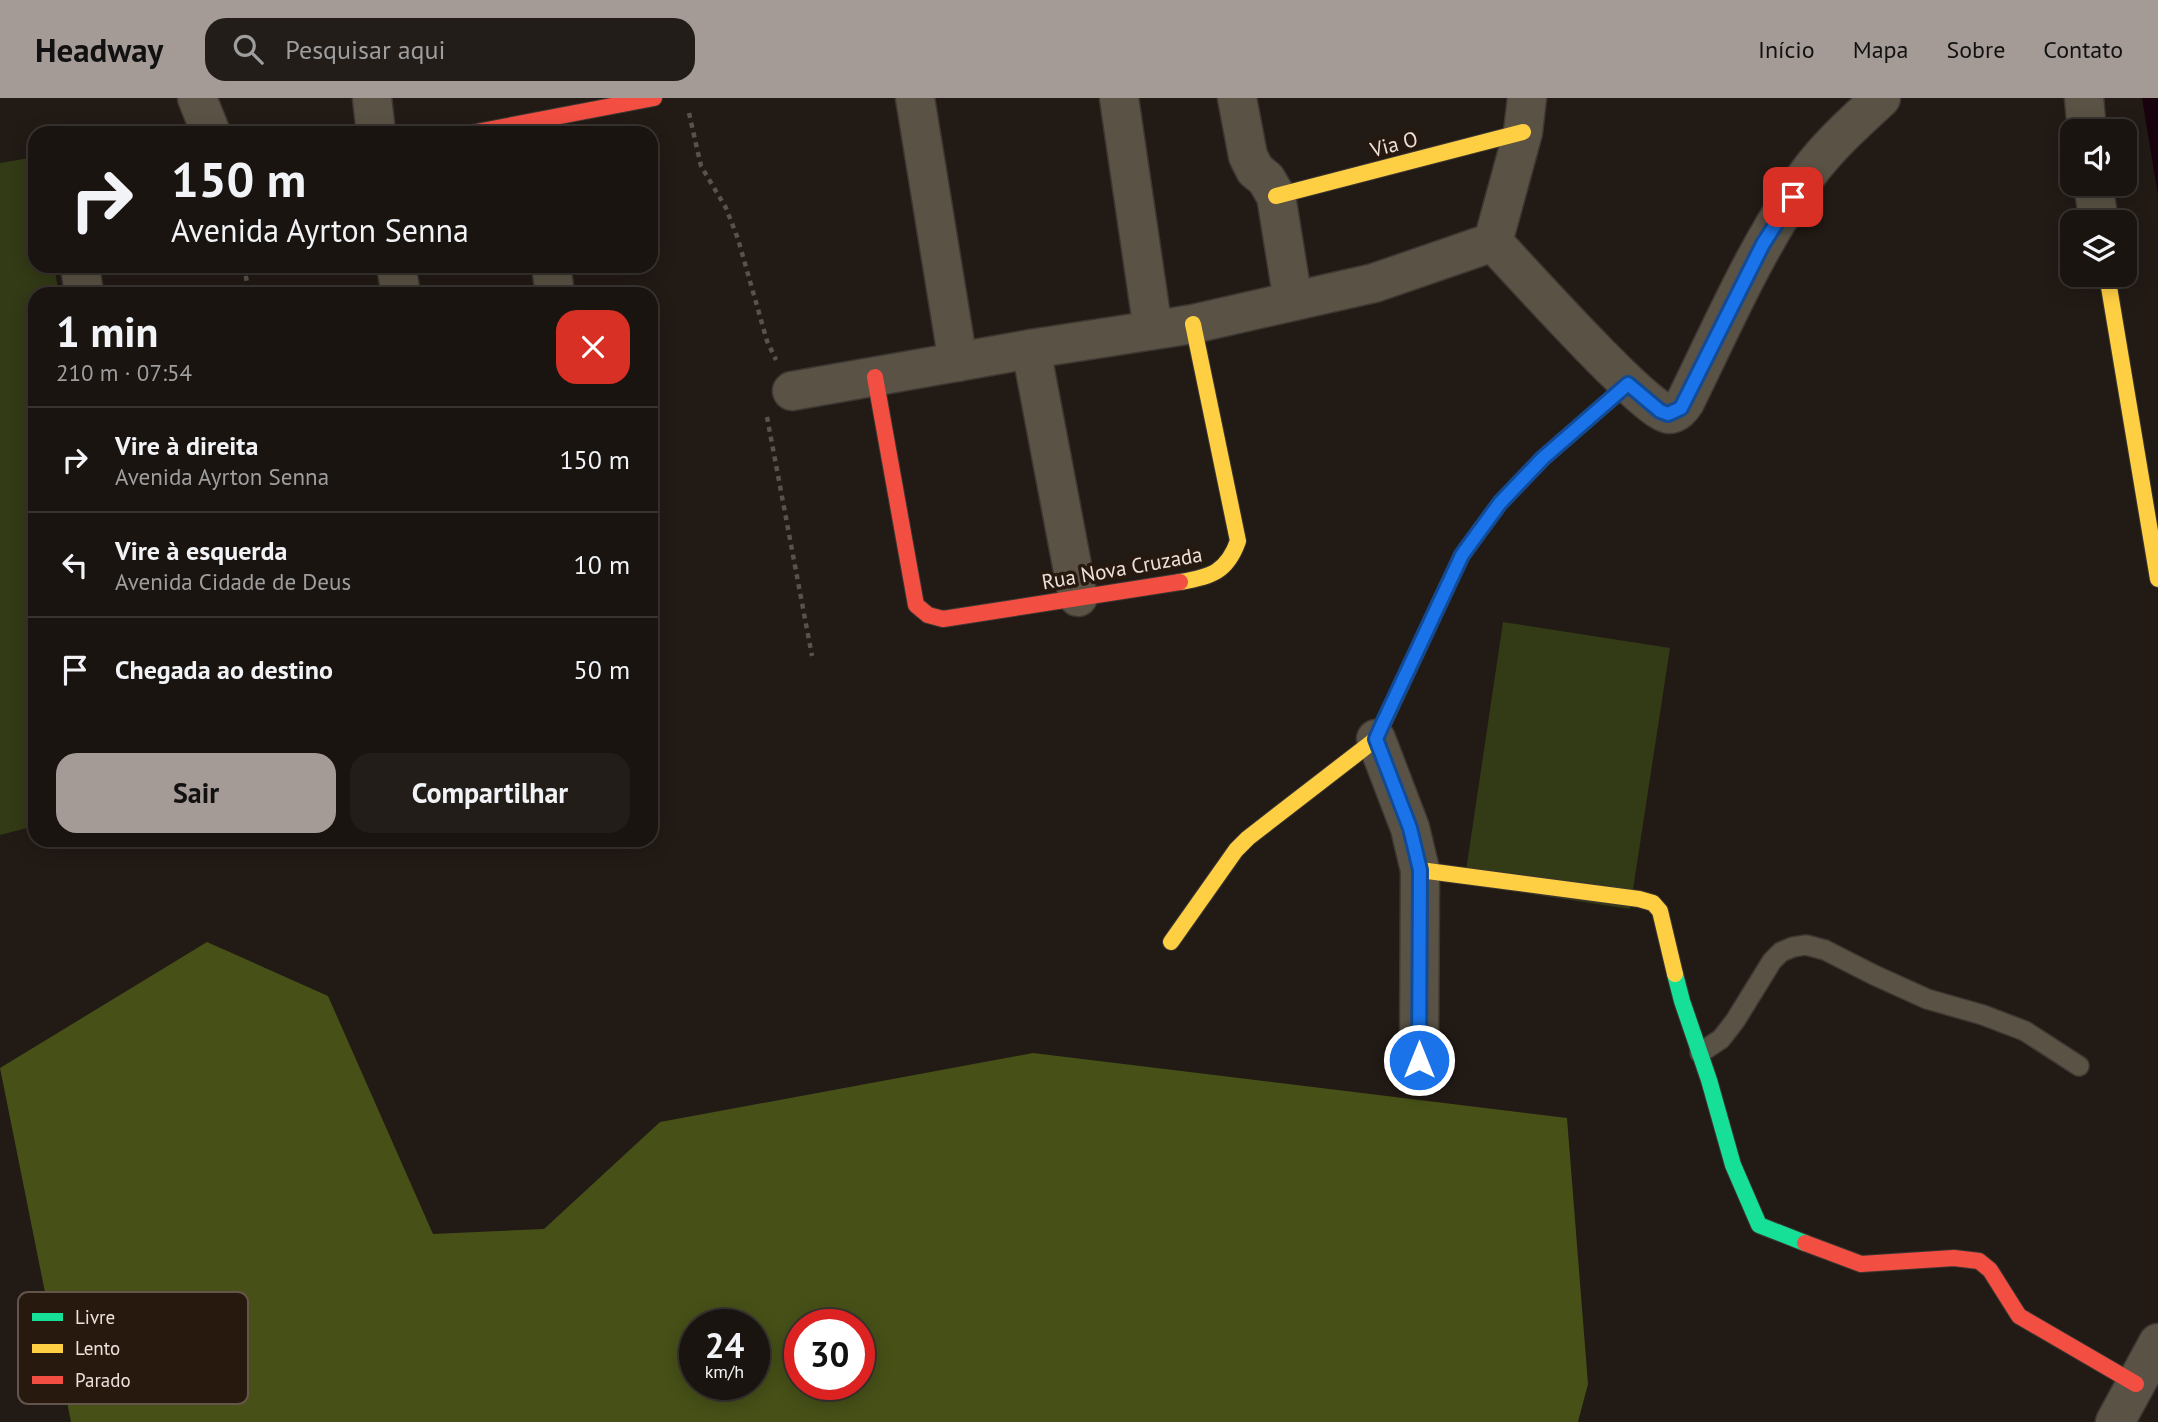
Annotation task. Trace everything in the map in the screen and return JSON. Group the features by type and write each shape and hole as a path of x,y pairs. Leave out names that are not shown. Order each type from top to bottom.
{"street":[{"path":"197,98 208,126"},
{"path":"372,98 375,126"},
{"path":"532,126 607,102 654,98"},
{"path":"915,98 958,362"},
{"path":"1119,98 1153,330"},
{"path":"1237,98 1248,156 1255,170 1266,179 1276,196 1293,301"},
{"path":"1493,242 1628,384 1660,411 1675,413 1685,402 1763,244 1807,174 1831,146 1881,98"},
{"path":"2084,98 2086,119"},
{"path":"1493,242 1525,115"},
{"name":"Via O","path":"1276,196 1525,115"},
{"path":"792,391 1031,349 1194,324 1374,283 1493,242"},
{"path":"2109,287 2158,579"},
{"name":"Rua Nova Cruzada","path":"875,377 916,605 923,614 943,619 1193,580 1215,573 1232,560 1238,541 1194,324"},
{"path":"1031,349 1078,597"},
{"path":"1171,942 1236,850 1248,838 1376,739 1462,555 1509,494 1543,458 1628,384"},
{"path":"1376,739 1410,828 1420,870 1419,1060"},
{"path":"1420,870 1639,899 1653,904 1660,911 1682,1001 1733,1165 1759,1225 1861,1264 1954,1258 1979,1261 1990,1270 2019,1316 2136,1384"},
{"path":"2115,1422 2158,1343"}],"lane":[{"path":"1700,1053 1721,1039 1772,961 1781,952 1806,945 1825,950 1927,999 1983,1015 2025,1031 2079,1066"}],"path":[{"path":"689,111 701,166 726,208 738,239 767,341 792,391 769,409 767,418 812,656"}],"green space":[{"path":"28,158 28,273 55,273 58,287 28,287 28,828 0,835 0,163"},
{"path":"1503,622 1670,648 1630,909 1464,884"},
{"path":"207,942 328,996 433,1234 544,1229 660,1122 1033,1053 1567,1118 1588,1384 1578,1422 71,1422 67,1404 248,1404 248,1292 45,1292 0,1068"}],"shaded area":[{"path":"2142,98 2158,98 2158,195"}],"traffic: fast":[{"path":"1675,974 1733,1165 1759,1225 1805,1243"}],"traffic: slow":[{"path":"1276,196 1523,132"},
{"path":"2109,287 2158,579"},
{"path":"1180,582 1201,578 1217,571 1229,560 1238,541 1193,324"},
{"path":"1171,942 1236,850 1248,838 1376,739 1432,619"},
{"path":"1420,870 1653,903 1660,911 1675,974"}],"traffic: jam":[{"path":"508,126 654,98"},
{"path":"875,377 916,605 928,615 943,619 1180,582"},
{"path":"1432,619 1462,555 1500,503 1543,458 1628,384"},
{"path":"1805,1243 1861,1264 1954,1258 1979,1261 1990,1270 2019,1316 2136,1384"}],"route":[{"path":"1419,1060 1420,870 1410,828 1376,739 1462,555 1500,503 1543,458 1628,384 1660,411 1668,414 1681,408 1763,244 1793,197"}]}
